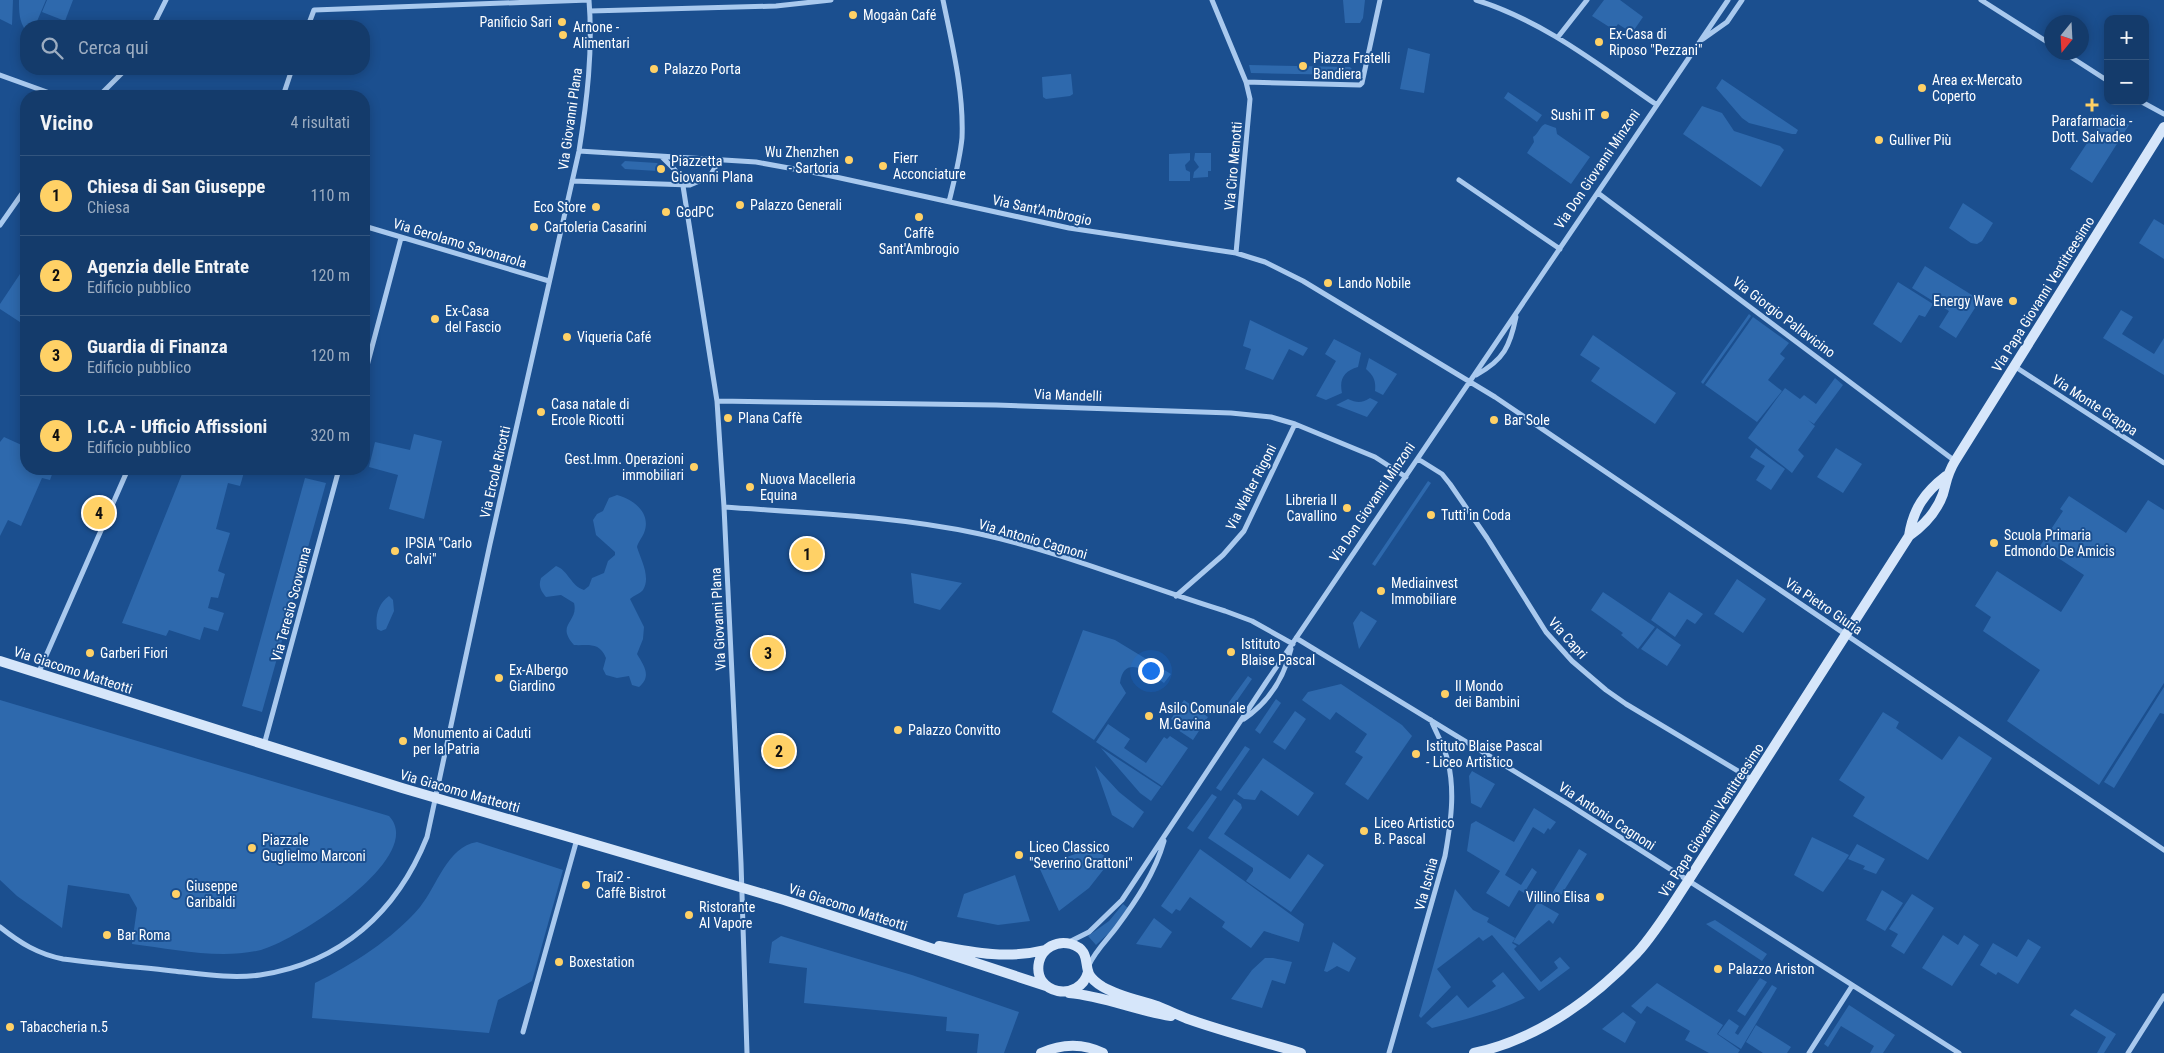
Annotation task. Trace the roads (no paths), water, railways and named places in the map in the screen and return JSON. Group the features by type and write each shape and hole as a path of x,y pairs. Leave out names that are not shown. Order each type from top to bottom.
{"street":[{"path":"156,20 166,0"},
{"path":"310,20 314,10 589,0"},
{"name":"Via Giovanni Plana","path":"572,181 579,151 587,97 590,57 589,0"},
{"path":"590,11 776,6 831,0"},
{"path":"943,0 956,65 962,120 962,139 949,202"},
{"path":"1212,0 1246,82 1360,85 1380,0"},
{"path":"1476,0 1514,14 1558,37 1657,106"},
{"path":"1558,37 1587,0"},
{"name":"Via Don Giovanni Minzoni","path":"913,942 975,954 1010,955 1045,950 1054,944 1066,943 1089,932 1122,900 1296,638 1728,0"},
{"name":"Via Don Giovanni Minzoni","path":"1701,41 1727,22 1742,0"},
{"path":"1981,0 2044,40"},
{"path":"2075,60 2104,78"},
{"path":"0,75 41,90"},
{"path":"106,90 120,75"},
{"path":"284,90 290,75"},
{"name":"Via Ciro Menotti","path":"1236,253 1250,100 1246,82"},
{"path":"2147,105 2164,114"},
{"name":"Via Papa Giovanni Ventitreesimo","path":"1474,1053 1502,1044 1539,1028 1578,1006 1638,952 1688,882 1847,636 1909,536 1912,518 1930,488 1946,476 2164,126"},
{"name":"Via Sant'Ambrogio","path":"579,151 756,162 822,174 1100,234 1198,246 1236,253 1265,262 1303,282 1470,381"},
{"path":"661,156 676,170 683,186"},
{"path":"572,181 683,186 703,181 713,172 720,160"},
{"path":"1459,180 1560,249"},
{"name":"Via Ercole Ricotti","path":"437,798 490,544 572,181"},
{"name":"Via Giovanni Plana","path":"683,186 717,401 724,507 747,1053"},
{"name":"Via Giorgio Pallavicino","path":"1598,193 1955,461"},
{"path":"0,225 20,197"},
{"name":"Via Gerolamo Savonarola","path":"370,228 550,281"},
{"path":"370,354 401,238"},
{"name":"Via Don Giovanni Minzoni","path":"1474,376 1497,362 1503,354 1510,341 1517,312"},
{"name":"Via Monte Grappa","path":"2014,366 2164,463"},
{"name":"Via Pietro Giuria","path":"1470,381 2164,850"},
{"name":"Via Mandelli","path":"717,401 1187,410 1271,417 1295,424 1375,457 1406,476"},
{"name":"Via Walter Rigoni","path":"1176,596 1223,555 1244,531 1295,424"},
{"name":"Via Capri","path":"1418,458 1442,474 1450,484 1546,632 1572,661 1606,690 1626,704 1753,780"},
{"path":"38,674 125,475"},
{"name":"Via Teresio Scovenna","path":"264,745 337,475"},
{"name":"Via Antonio Cagnoni","path":"724,507 888,519 979,534 1026,546 1252,621 1293,644"},
{"name":"Via Antonio Cagnoni","path":"1296,638 1568,804 1959,1053"},
{"name":"Via Don Giovanni Minzoni","path":"1241,721 1255,712 1274,690 1286,666 1293,644"},
{"name":"Via Giacomo Matteotti","path":"0,661 264,745 741,887 913,942"},
{"name":"Via Ischia","path":"1390,1053 1445,856 1450,828 1452,796 1449,768 1444,750 1431,720"},
{"path":"0,927 20,943 40,953 63,959 222,976 259,975 292,968 322,956 357,935 392,901 418,860 427,838 437,798"},
{"name":"Via Don Giovanni Minzoni","path":"1066,993 1082,984 1095,954 1124,917 1151,874 1170,829"},
{"path":"522,1032 577,839"},
{"path":"913,942 1056,991 1090,996 1156,1014 1187,1019"},
{"path":"1066,943 1075,945 1082,951 1087,959 1088,970 1095,981 1104,988 1187,1019 1302,1053"},
{"path":"1045,950 1039,960 1038,971 1046,986"},
{"path":"1809,1053 1852,986"},
{"path":"2128,1053 2162,1005 2164,996"},
{"path":"1041,1053 1068,1045 1084,1046 1103,1053"}],"place":[{"name":"Mogaàn Café","path":"853,15"},
{"name":"Panificio Sari","path":"562,22"},
{"name":"Arnone - Alimentari","path":"563,35"},
{"name":"Ex-Casa di Riposo \"Pezzani\"","path":"1599,42"},
{"name":"Piazza Fratelli Bandiera","path":"1303,66"},
{"name":"Palazzo Porta","path":"654,69"},
{"name":"Area ex-Mercato Coperto","path":"1922,88"},
{"name":"Parafarmacia - Dott. Salvadeo","path":"2092,105"},
{"name":"Sushi IT","path":"1605,115"},
{"name":"Gulliver Più","path":"1879,140"},
{"name":"Wu Zhenzhen - Sartoria","path":"849,160"},
{"name":"Fierr Acconciature","path":"883,166"},
{"name":"Piazzetta Giovanni Plana","path":"661,169"},
{"name":"Palazzo Generali","path":"740,205"},
{"name":"Eco Store","path":"596,207"},
{"name":"GodPC","path":"666,212"},
{"name":"Caffè Sant'Ambrogio","path":"919,217"},
{"name":"Cartoleria Casarini","path":"534,227"},
{"name":"Lando Nobile","path":"1328,283"},
{"name":"Energy Wave","path":"2013,301"},
{"name":"Ex-Casa del Fascio","path":"435,319"},
{"name":"Viqueria Café","path":"567,337"},
{"name":"Casa natale di Ercole Ricotti","path":"541,412"},
{"name":"Plana Caffè","path":"728,418"},
{"name":"Bar Sole","path":"1494,420"},
{"name":"Gest.Imm. Operazioni immobiliari","path":"694,467"},
{"name":"Nuova Macelleria Equina","path":"750,487"},
{"name":"Libreria Il Cavallino","path":"1347,508"},
{"name":"I.C.A - Ufficio Affissioni","path":"99,513"},
{"name":"Tutti in Coda","path":"1431,515"},
{"name":"Scuola Primaria Edmondo De Amicis","path":"1994,543"},
{"name":"IPSIA \"Carlo Calvi\"","path":"395,551"},
{"name":"Chiesa di San Giuseppe","path":"807,554"},
{"name":"Mediainvest Immobiliare","path":"1381,591"},
{"name":"Istituto Blaise Pascal","path":"1231,652"},
{"name":"Garberi Fiori","path":"90,653"},
{"name":"Guardia di Finanza","path":"768,653"},
{"name":"Ex-Albergo Giardino","path":"499,678"},
{"name":"Il Mondo dei Bambini","path":"1445,694"},
{"name":"Asilo Comunale M.Gavina","path":"1149,716"},
{"name":"Palazzo Convitto","path":"898,730"},
{"name":"Monumento ai Caduti per la Patria","path":"403,741"},
{"name":"Agenzia delle Entrate","path":"779,751"},
{"name":"Istituto Blaise Pascal - Liceo Artistico","path":"1416,754"},
{"name":"Liceo Artistico B. Pascal","path":"1364,831"},
{"name":"Piazzale Guglielmo Marconi","path":"252,848"},
{"name":"Liceo Classico \"Severino Grattoni\"","path":"1019,855"},
{"name":"Trai2 - Caffè Bistrot","path":"586,885"},
{"name":"Giuseppe Garibaldi","path":"176,894"},
{"name":"Villino Elisa","path":"1600,897"},
{"name":"Ristorante Al Vapore","path":"689,915"},
{"name":"Bar Roma","path":"107,935"},
{"name":"Boxestation","path":"559,962"},
{"name":"Palazzo Ariston","path":"1718,969"},
{"name":"Tabaccheria n.5","path":"10,1027"}]}
